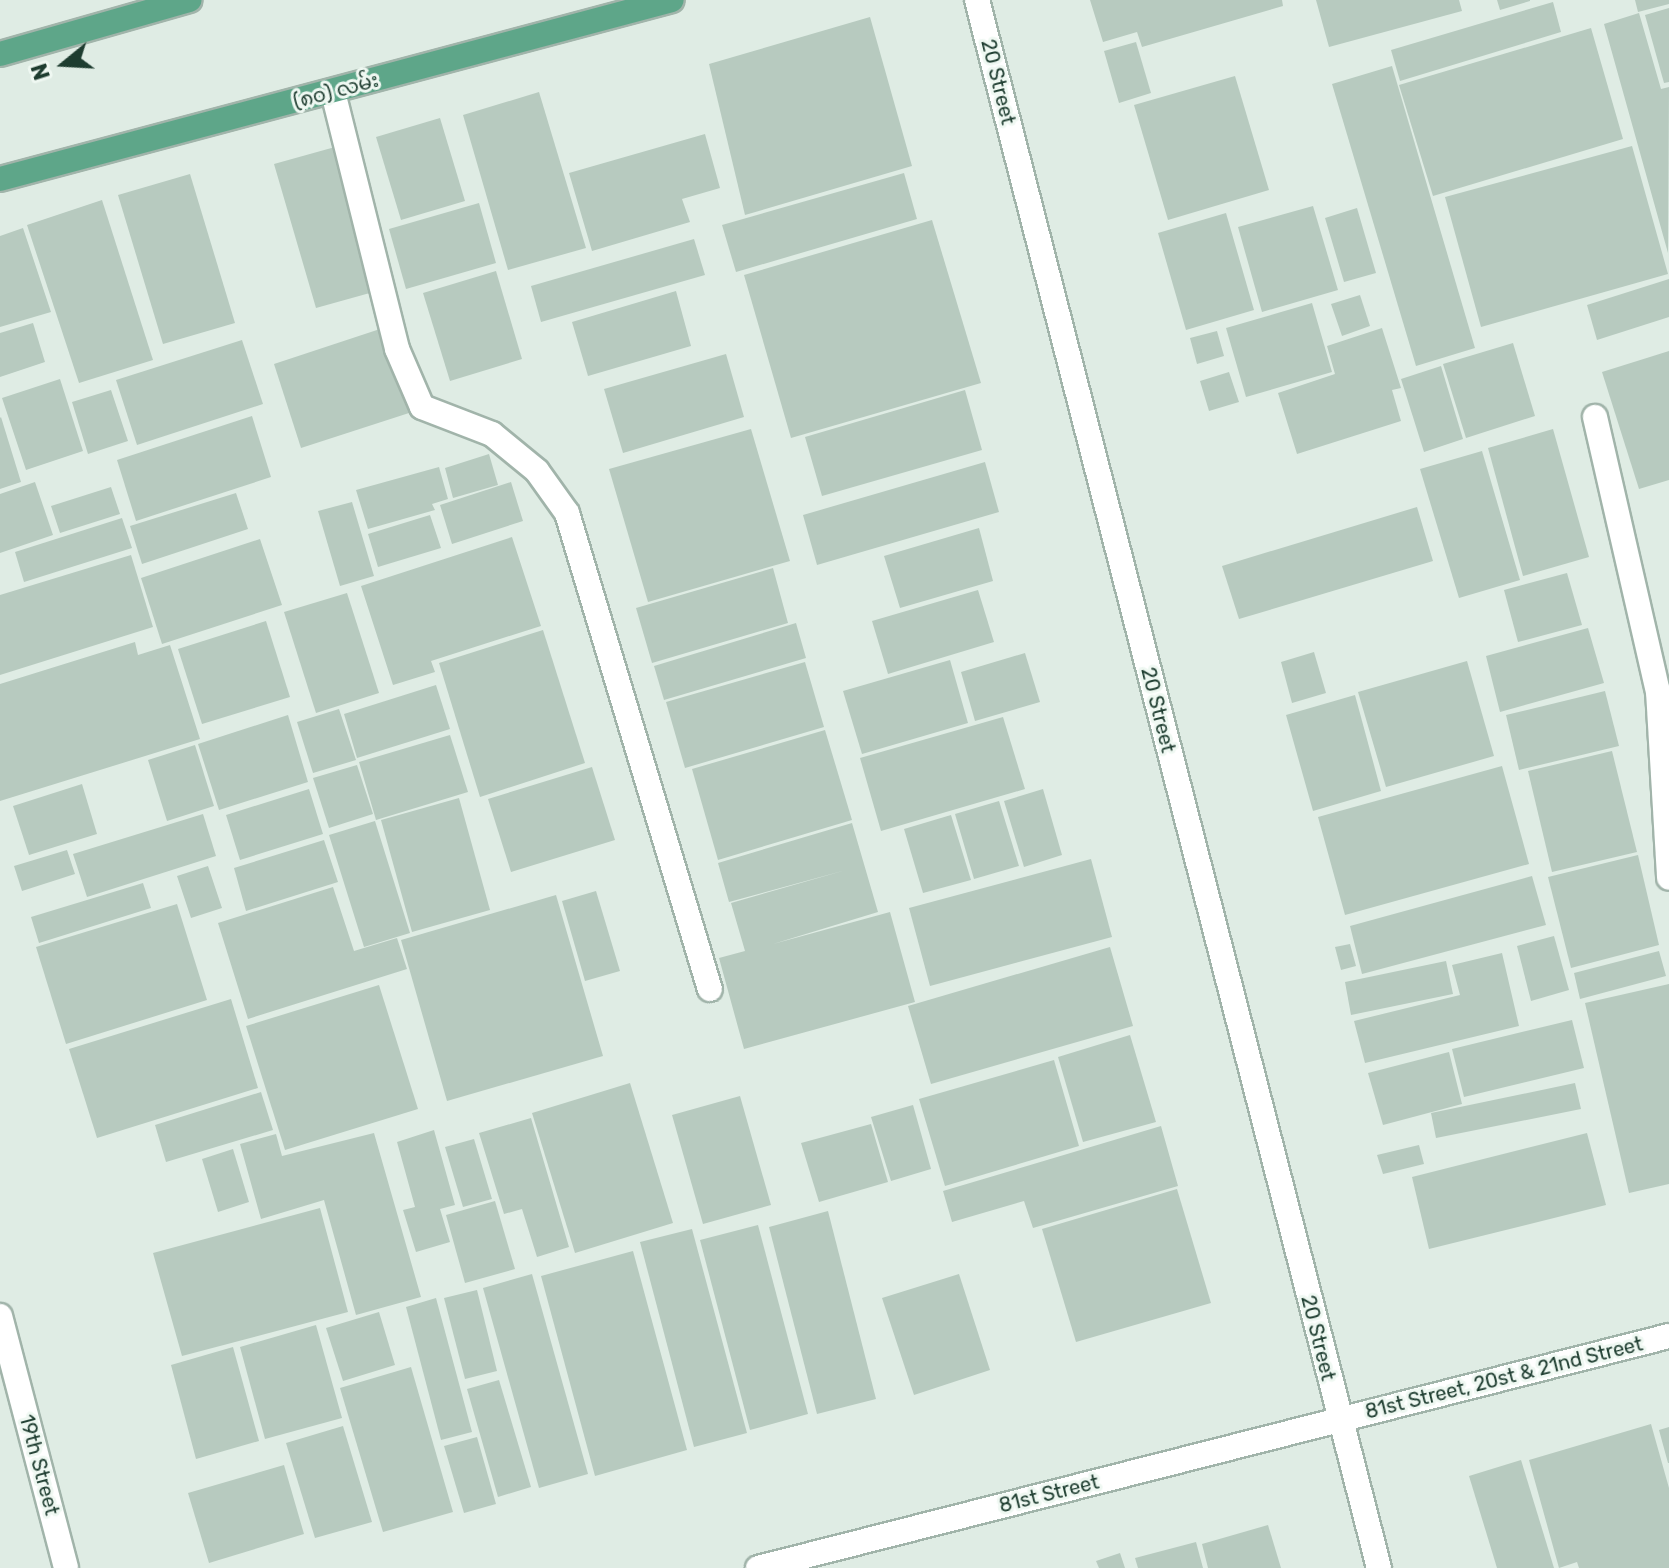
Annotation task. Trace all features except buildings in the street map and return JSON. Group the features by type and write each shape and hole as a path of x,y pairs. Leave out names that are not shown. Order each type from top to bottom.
{"main road":[{"path":"0,54 189,0"},
{"name":"(၈၀) လမ်း","path":"0,179 672,0"}],"street":[{"name":"20 Street","path":"977,0 1379,1568"},
{"path":"333,92 397,349 422,407 492,434 537,471 567,513 710,989"},
{"path":"1595,417 1658,691 1669,878"},
{"name":"19th Street","path":"0,1316 66,1568"},
{"name":"81st Street, 20st & 21nd Street","path":"1339,1420 1669,1336"},
{"name":"81st Street","path":"758,1568 1339,1420"}]}
